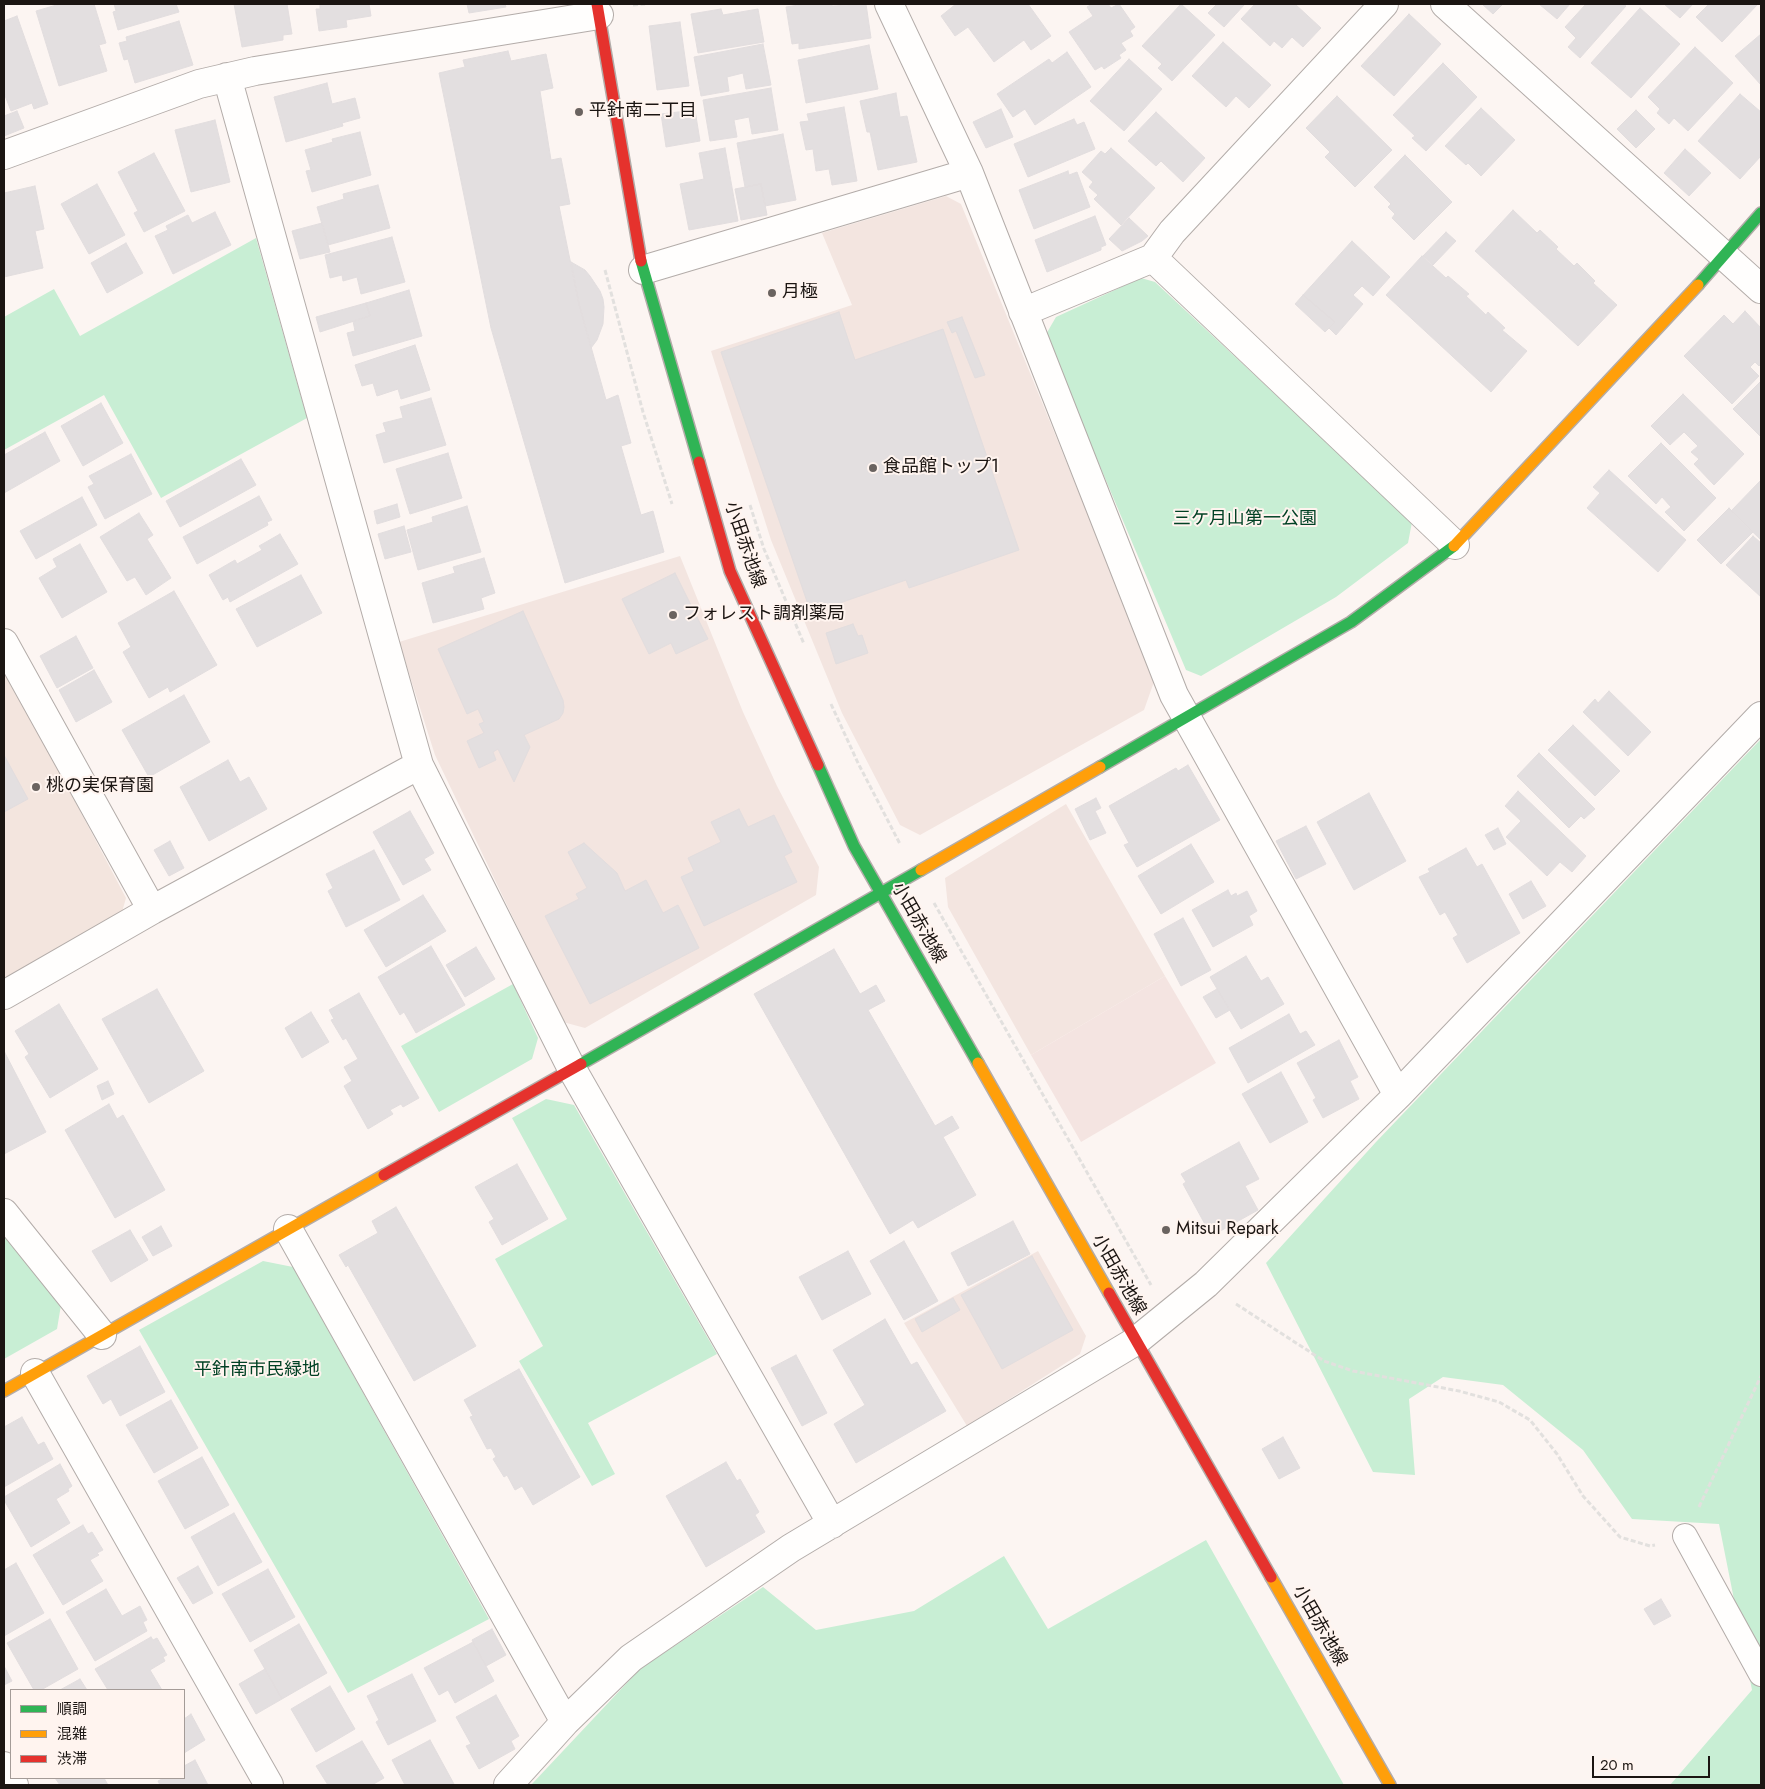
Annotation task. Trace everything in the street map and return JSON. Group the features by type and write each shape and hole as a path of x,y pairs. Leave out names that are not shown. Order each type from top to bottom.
{"street":[{"path":"890,4 969,173 1170,686 1186,718 1398,1095"},
{"path":"1024,312 1153,258 1172,232 1384,4"},
{"path":"1445,4 1761,289"},
{"path":"4,155 199,84 227,77 598,9"},
{"name":"小田赤池線","path":"598,9 644,270 730,570 854,846 1390,1785"},
{"path":"227,77 419,764 572,1069 832,1524"},
{"path":"644,270 969,173"},
{"path":"4,1391 881,894 1351,622 1455,545 1702,281 1761,213"},
{"path":"1153,258 1455,545"},
{"path":"4,643 152,910"},
{"path":"508,1785 565,1722 631,1658 791,1548 1136,1341 1206,1284 1398,1095 1761,716"},
{"path":"4,995 152,910 419,764"},
{"path":"4,1213 102,1335"},
{"path":"288,1229 565,1722"},
{"path":"35,1373 270,1785"},
{"path":"4,1766 10,1777"}],"lane":[{"path":"1685,1536 1761,1674"}],"path":[{"path":"633,5 645,4"},
{"path":"749,504 764,549 807,652"},
{"path":"830,703 858,763 901,846"},
{"path":"932,900 1154,1290"},
{"path":"1206,1284 1324,1361 1353,1371 1459,1391 1499,1402 1530,1420 1557,1454 1583,1496 1620,1538 1650,1546 1685,1536 1761,1376"}],"shaded area":[{"path":"946,196 961,204 1155,679 1144,710 920,835 900,825 842,713 771,540 711,351 852,305 822,233"},
{"path":"680,556 743,712 777,786 819,867 816,895 585,1028 563,1022 435,755 399,642"},
{"name":"桃の実保育園","path":"8,674 126,898 122,912 4,979 4,676"},
{"path":"1066,804 1165,976 1031,1055 948,907 945,878"},
{"path":"1165,976 1216,1063 1081,1142 1031,1055"},
{"path":"1038,1251 1086,1336 1080,1354 967,1426 904,1323"}],"green space":[{"path":"256,238 307,418 161,498 104,395 4,450 4,317 54,289 80,336"},
{"name":"三ケ月山第一公園","path":"1141,278 1155,282 1412,522 1408,543 1336,597 1201,676 1186,670 1045,336 1056,317"},
{"path":"1761,739 1761,1785 1670,1785 1752,1690 1719,1524 1632,1519 1583,1450 1503,1385 1443,1377 1409,1399 1415,1475 1373,1472 1266,1263 1376,1142"},
{"path":"513,984 538,1038 532,1059 439,1112 401,1046"},
{"path":"546,1099 574,1105 717,1354 588,1423 615,1474 592,1486 519,1361 543,1346 495,1259 567,1219 512,1118"},
{"path":"4,1233 61,1305 57,1329 4,1359"},
{"name":"平針南市民緑地","path":"263,1261 293,1267 489,1619 348,1693 139,1330"},
{"path":"1206,1540 1344,1785 531,1785 640,1669 763,1587 816,1630 914,1611 1004,1556 1048,1629"}],"building":[{"path":"60,4 94,4 106,43 99,45 107,71 59,86 36,11"},
{"path":"114,4 176,4 179,12 118,30 113,12 116,11"},
{"path":"234,4 287,4 292,34 283,35 283,40 242,47"},
{"path":"320,4 369,4 371,16 346,20 347,27 319,31 316,9 320,9"},
{"path":"467,4 505,4 506,7 469,13"},
{"path":"805,4 832,4 832,6 866,4 871,38 799,49 799,43 792,44 786,7"},
{"path":"956,4 1028,4 1051,36 1031,50 1024,40 994,62 968,27 955,36 941,16"},
{"path":"1092,4 1108,4 1111,8 1119,4 1135,27 1130,31 1133,36 1121,43 1126,50 1119,55 1121,58 1104,69 1102,66 1095,70 1069,32 1093,16 1087,7"},
{"path":"1181,4 1215,35 1172,81 1158,68 1162,64 1142,46"},
{"path":"1217,4 1245,4 1224,27 1208,13"},
{"path":"1255,4 1295,4 1321,28 1303,47 1292,37 1282,48 1274,41 1270,46 1241,19"},
{"path":"1482,4 1503,4 1493,14"},
{"path":"1539,4 1570,4 1557,19"},
{"path":"1586,4 1623,4 1626,6 1580,58 1568,47 1576,38 1565,27"},
{"path":"1664,4 1693,4 1680,18"},
{"path":"1709,4 1758,4 1722,42 1696,17"},
{"path":"1640,8 1680,44 1631,98 1591,63"},
{"path":"721,9 723,15 758,9 764,42 698,53 691,14"},
{"path":"1409,14 1441,44 1394,96 1361,66"},
{"path":"17,16 48,104 34,109 32,103 11,111 4,93 4,21"},
{"path":"179,21 193,65 135,83 128,59 124,60 119,43 127,41 126,37"},
{"path":"680,22 689,86 657,90 649,26"},
{"path":"1761,34 1761,85 1735,56"},
{"path":"1223,42 1271,85 1249,108 1236,96 1226,107 1192,76"},
{"path":"763,44 771,85 746,89 743,73 727,77 729,91 701,96 694,57"},
{"path":"869,45 878,89 806,103 798,60"},
{"path":"1695,47 1733,83 1688,131 1674,118 1669,124 1657,113 1660,109 1648,97"},
{"path":"508,51 511,61 546,54 553,88 540,91 551,160 561,158 570,204 559,206 579,304 606,400 618,395 631,443 621,446 641,515 653,511 664,552 565,583 491,328 439,73 465,67 463,60"},
{"path":"1067,52 1091,87 1035,125 1025,109 1013,117 997,94 1049,59 1052,63"},
{"path":"1129,59 1162,89 1124,131 1090,101"},
{"path":"1443,63 1477,97 1426,151 1412,138 1415,136 1393,115"},
{"path":"327,83 332,104 355,98 360,118 342,123 343,126 286,142 274,97"},
{"path":"771,88 778,130 752,134 749,117 734,120 737,137 710,141 703,100"},
{"path":"896,93 900,117 907,116 917,162 878,170 870,132 867,132 860,101"},
{"path":"1740,94 1761,112 1761,156 1740,179 1698,141"},
{"path":"1337,96 1392,150 1355,187 1325,157 1330,152 1306,128"},
{"path":"844,107 857,181 832,185 829,169 816,171 813,149 806,150 800,122 809,121 807,114"},
{"path":"1481,108 1515,140 1481,176 1468,163 1466,165 1445,146"},
{"path":"1001,109 1013,137 986,148 973,122"},
{"path":"695,110 700,141 666,147 661,114"},
{"path":"1636,110 1655,129 1636,148 1617,129"},
{"path":"17,111 24,128 4,136 4,116"},
{"path":"1156,112 1205,158 1183,182 1161,161 1156,166 1128,141"},
{"path":"1074,119 1077,125 1084,122 1095,149 1028,177 1014,144"},
{"path":"215,120 230,182 191,192 175,130"},
{"path":"360,132 371,175 312,192 306,171 311,170 305,150 333,142 332,139"},
{"path":"783,134 796,200 765,206 761,184 745,187 737,143"},
{"path":"725,148 738,221 689,230 680,184 704,179 699,153"},
{"path":"1111,148 1155,188 1121,225 1094,199 1098,195 1089,187 1093,182 1082,172 1101,151 1105,154"},
{"path":"1685,149 1711,173 1689,196 1664,173"},
{"path":"154,153 185,211 144,232 134,213 138,211 118,172"},
{"path":"1405,155 1452,202 1414,240 1392,218 1395,214 1388,207 1391,204 1374,187"},
{"path":"1068,171 1069,175 1077,172 1090,207 1034,229 1019,190"},
{"path":"97,184 125,235 89,254 61,204"},
{"path":"761,184 767,215 741,220 735,189"},
{"path":"378,185 390,228 328,245 317,207 344,199 343,194"},
{"path":"35,186 44,229 35,231 43,268 4,277 4,193"},
{"path":"1513,210 1537,233 1540,230 1574,266 1577,263 1595,281 1593,283 1617,305 1578,346 1475,251"},
{"path":"215,212 231,245 173,274 155,236 168,230 166,226 188,215 192,223"},
{"path":"1095,216 1106,245 1101,247 1101,250 1047,272 1035,240"},
{"path":"1129,218 1148,236 1122,251 1109,239"},
{"path":"322,223 330,252 300,259 292,231"},
{"path":"1446,232 1456,241 1433,265 1423,256"},
{"path":"392,237 405,282 361,294 357,277 343,281 342,275 330,278 325,255"},
{"path":"1352,241 1390,277 1373,296 1362,286 1353,295 1363,304 1336,335 1329,328 1335,322 1303,295"},
{"path":"126,243 143,273 107,293 91,263"},
{"path":"1422,256 1446,278 1448,276 1469,294 1466,296 1486,315 1488,312 1505,328 1502,330 1527,351 1491,392 1386,295"},
{"path":"571,262 585,270 600,291 603,299 603,324 597,340 591,348 579,304"},
{"path":"409,290 422,336 353,356 347,333 355,331 353,321 370,316 366,303"},
{"path":"1303,295 1335,322 1325,332 1295,304"},
{"path":"366,303 370,316 320,332 316,317"},
{"path":"1745,311 1761,328 1761,364 1759,366 1755,362 1750,367 1759,376 1732,404 1684,356 1724,315 1733,324"},
{"path":"839,312 855,360 943,329 1019,550 909,588 906,580 811,613 721,352"},
{"path":"962,317 985,375 975,378 956,331 952,333 947,322"},
{"path":"415,345 430,390 401,399 398,389 377,396 373,383 362,386 355,365"},
{"path":"1761,381 1761,437 1733,409"},
{"path":"1683,394 1744,454 1714,485 1694,464 1699,459 1691,452 1698,446 1684,432 1670,445 1651,426"},
{"path":"431,398 446,445 384,463 376,435 386,432 383,423 403,418 400,407"},
{"path":"101,403 123,443 83,466 61,426"},
{"path":"45,432 60,461 4,493 4,455"},
{"path":"1661,443 1716,498 1684,531 1665,512 1671,507 1662,497 1656,504 1628,476"},
{"path":"448,453 462,498 410,514 396,469"},
{"path":"131,454 152,494 105,519 88,487 94,484 89,476"},
{"path":"241,459 256,485 180,527 166,501"},
{"path":"1609,470 1686,540 1658,572 1587,508 1600,493 1593,487"},
{"path":"1761,480 1761,540 1731,511"},
{"path":"259,496 272,520 267,522 268,525 197,564 183,537"},
{"path":"82,497 97,525 36,559 20,531"},
{"path":"397,504 400,517 377,524 374,511"},
{"path":"467,506 481,552 418,570 407,530 433,522 432,517"},
{"path":"1729,508 1753,532 1721,564 1697,540"},
{"path":"139,513 153,535 147,539 171,578 146,595 135,577 127,581 100,537"},
{"path":"404,526 411,552 385,559 378,534"},
{"path":"280,534 298,564 230,602 228,597 223,600 209,575 235,560 237,564 262,550 259,546"},
{"path":"1753,536 1761,543 1761,597 1726,565"},
{"path":"80,544 107,592 62,618 39,578 57,567 53,559"},
{"path":"484,558 495,593 481,598 484,609 433,623 422,583 455,573 453,567"},
{"path":"675,573 708,639 676,654 671,643 649,654 622,599"},
{"path":"301,575 322,613 257,647 236,609"},
{"path":"174,591 217,665 170,692 168,687 149,698 123,652 131,647 118,623"},
{"path":"523,611 563,700 564,707 559,719 524,735 530,747 514,782 498,749 493,752 496,760 479,768 467,741 484,733 479,724 484,722 478,709 467,714 438,649"},
{"path":"853,624 858,636 862,635 868,653 836,664 826,633"},
{"path":"76,636 93,668 57,688 40,656"},
{"path":"94,670 112,702 76,722 59,690"},
{"path":"1609,691 1651,732 1628,756 1583,712 1595,699 1598,703"},
{"path":"184,695 210,742 149,777 122,730"},
{"path":"1573,725 1620,771 1595,796 1548,750"},
{"path":"1539,753 1595,809 1584,819 1581,816 1569,828 1517,776"},
{"path":"4,755 28,799 4,812"},
{"path":"228,760 240,782 249,777 267,809 209,841 180,787"},
{"path":"1188,765 1220,820 1137,867 1124,845 1129,843 1109,806 1176,768 1178,771"},
{"path":"1518,791 1586,856 1572,872 1560,862 1547,876 1506,837 1521,821 1505,806"},
{"path":"1369,793 1406,861 1354,890 1317,822"},
{"path":"1096,798 1101,808 1095,811 1106,833 1090,840 1075,809"},
{"path":"739,809 748,827 774,815 792,852 784,856 797,882 704,926 681,877 694,871 688,858 721,842 711,822"},
{"path":"410,811 434,853 424,859 431,870 403,885 373,832"},
{"path":"1306,826 1326,864 1296,879 1276,841"},
{"path":"1498,828 1506,844 1494,850 1485,835"},
{"path":"170,841 184,868 169,876 154,850"},
{"path":"584,843 617,873 625,891 646,880 663,913 678,905 699,948 590,1004 545,916 579,899 576,894 587,888 568,852"},
{"path":"1191,844 1214,882 1161,914 1138,876"},
{"path":"1466,848 1477,867 1482,864 1520,933 1467,963 1453,938 1458,935 1445,912 1440,915 1419,877 1430,872 1428,869"},
{"path":"374,850 400,900 346,927 328,891 333,888 326,874"},
{"path":"1531,881 1546,906 1523,919 1509,894"},
{"path":"1228,890 1231,896 1236,893 1237,896 1247,891 1257,911 1249,916 1253,925 1213,947 1192,910"},
{"path":"423,895 446,931 386,967 364,930"},
{"path":"1183,918 1211,970 1181,986 1154,934"},
{"path":"431,946 465,1005 416,1033 404,1012 400,1015 378,977"},
{"path":"476,947 495,979 465,997 446,965"},
{"path":"834,949 860,994 876,985 885,1001 868,1010 935,1126 952,1116 959,1128 943,1137 976,1195 918,1228 913,1220 890,1234 754,994"},
{"path":"1246,956 1261,981 1268,977 1284,1004 1241,1029 1210,977"},
{"path":"157,989 204,1071 149,1103 102,1019"},
{"path":"1217,989 1230,1010 1216,1018 1203,997"},
{"path":"359,993 419,1098 403,1107 401,1104 390,1110 393,1114 368,1129 344,1086 352,1081 344,1067 358,1059 346,1038 343,1040 331,1020 334,1019 329,1010"},
{"path":"59,1004 98,1069 50,1098 25,1057 29,1054 15,1031"},
{"path":"311,1012 329,1042 302,1058 285,1028"},
{"path":"1289,1014 1300,1034 1306,1031 1315,1045 1248,1083 1229,1048"},
{"path":"1339,1040 1358,1077 1350,1081 1359,1099 1323,1118 1313,1100 1316,1098 1297,1063"},
{"path":"4,1054 46,1132 4,1154"},
{"path":"1281,1072 1308,1122 1270,1143 1242,1094"},
{"path":"108,1081 114,1094 102,1100 97,1086"},
{"path":"109,1104 117,1119 123,1115 165,1190 115,1218 65,1130"},
{"path":"1239,1142 1259,1179 1245,1186 1258,1210 1215,1234 1210,1226 1207,1228 1183,1184 1186,1182 1181,1174"},
{"path":"517,1164 548,1219 502,1245 489,1222 494,1219 475,1187"},
{"path":"396,1207 476,1346 414,1381 348,1265 346,1267 339,1255 378,1233 372,1221"},
{"path":"1013,1221 1030,1254 968,1286 951,1253"},
{"path":"161,1226 172,1246 153,1256 142,1237"},
{"path":"130,1230 148,1260 111,1282 92,1251"},
{"path":"904,1241 938,1301 904,1320 870,1261"},
{"path":"848,1251 871,1294 822,1320 799,1277"},
{"path":"1032,1256 1073,1330 1002,1369 961,1295"},
{"path":"953,1298 960,1310 922,1332 915,1319"},
{"path":"885,1319 911,1365 917,1362 946,1411 856,1463 834,1424 865,1405 833,1350"},
{"path":"140,1346 165,1392 120,1416 111,1399 103,1404 87,1376"},
{"path":"796,1355 827,1413 802,1426 771,1368"},
{"path":"519,1369 580,1477 533,1505 522,1486 515,1490 507,1475 504,1477 493,1459 496,1457 491,1448 487,1449 470,1417 473,1416 464,1400"},
{"path":"171,1400 198,1448 154,1473 126,1425"},
{"path":"22,1417 38,1445 44,1442 53,1459 4,1487 4,1427"},
{"path":"1283,1437 1300,1468 1279,1479 1262,1449"},
{"path":"202,1457 229,1505 185,1529 158,1481"},
{"path":"726,1462 737,1481 740,1479 759,1512 755,1515 765,1532 706,1567 666,1496"},
{"path":"60,1464 72,1486 68,1489 69,1491 56,1499 70,1523 31,1547 4,1497"},
{"path":"234,1513 262,1562 218,1586 191,1537"},
{"path":"83,1525 88,1534 92,1532 103,1550 97,1553 99,1555 90,1560 103,1581 63,1605 33,1555"},
{"path":"16,1563 44,1613 4,1636 4,1570"},
{"path":"198,1566 213,1593 193,1604 177,1578"},
{"path":"268,1569 295,1617 250,1642 222,1594"},
{"path":"106,1589 122,1616 140,1606 147,1620 143,1622 147,1631 95,1661 66,1612"},
{"path":"1661,1599 1671,1616 1654,1625 1644,1609"},
{"path":"50,1619 78,1669 43,1689 33,1689 7,1643"},
{"path":"299,1624 327,1673 282,1699 254,1650"},
{"path":"492,1629 506,1655 486,1666 472,1640"},
{"path":"151,1637 153,1640 157,1638 167,1655 163,1657 165,1661 150,1670 161,1689 107,1689 95,1669"},
{"path":"473,1642 494,1681 455,1703 448,1690 439,1695 424,1668"},
{"path":"4,1666 12,1681 4,1685"},
{"path":"265,1669 282,1699 256,1714 239,1684"},
{"path":"412,1674 436,1721 388,1745 376,1722 379,1720 367,1696"},
{"path":"80,1679 86,1689 62,1689"},
{"path":"330,1686 355,1729 316,1752 291,1709"},
{"path":"496,1695 519,1736 511,1741 515,1749 479,1769 466,1746 471,1744 456,1717"},
{"path":"191,1714 205,1740 185,1752 185,1718"},
{"path":"430,1740 454,1784 405,1785 392,1760"},
{"path":"362,1741 384,1778 372,1785 328,1785 316,1766"},
{"path":"195,1760 208,1785 160,1785 158,1781 162,1779 185,1779 185,1765"},
{"path":"56,1779 105,1779 108,1785 60,1785"}],"traffic: fast":[{"path":"1698,285 1761,213"},
{"path":"641,261 699,462"},
{"path":"1100,767 1351,622 1454,546"},
{"path":"818,765 854,846 978,1063"},
{"path":"581,1064 921,870"}],"traffic: slow":[{"path":"1454,546 1698,285"},
{"path":"921,870 1100,767"},
{"path":"978,1063 1109,1293"},
{"path":"4,1391 384,1175"},
{"path":"1271,1577 1390,1785"}],"traffic: jam":[{"path":"597,4 641,261"},
{"path":"699,462 730,571 818,765"},
{"path":"384,1175 581,1064"},
{"path":"1109,1293 1271,1577"}],"place":[{"name":"平針南二丁目","path":"579,112"},
{"name":"月極","path":"772,293"},
{"name":"食品館トップ1","path":"873,468"},
{"name":"フォレスト調剤薬局","path":"673,615"},
{"name":"桃の実保育園","path":"36,787"},
{"name":"Mitsui Repark","path":"1166,1230"}]}
